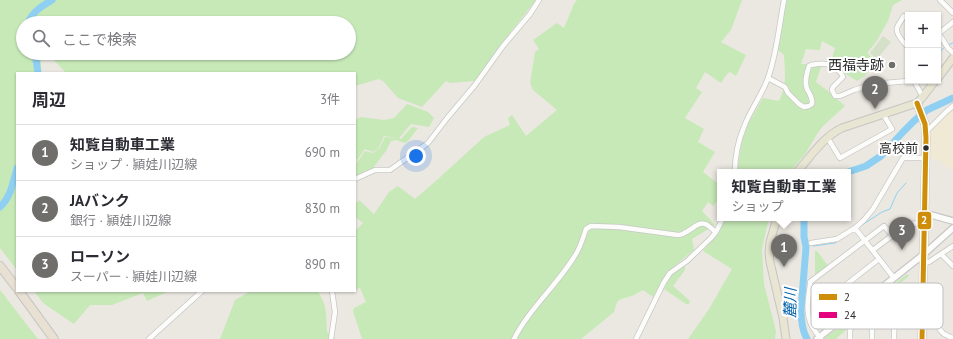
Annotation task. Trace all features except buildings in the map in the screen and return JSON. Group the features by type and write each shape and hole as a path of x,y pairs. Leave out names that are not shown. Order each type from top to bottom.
{"highway":[{"path":"0,266 16,287"},
{"path":"20,292 54,339"}],"main road":[{"path":"941,74 953,58"},
{"path":"923,283 926,132 918,107 933,84"},
{"path":"800,169 833,132 883,114 918,107"},
{"path":"776,221 770,242 769,252 786,339"},
{"path":"922,329 922,339"}],"street":[{"path":"356,179 375,170 390,170 428,143 475,85 503,46 530,14 539,0"},
{"path":"735,169 744,127 760,97 775,56 784,0"},
{"path":"940,0 953,13"},
{"path":"904,16 896,28 896,31 905,44"},
{"path":"941,32 953,22"},
{"path":"941,38 953,53"},
{"path":"768,78 785,87 788,93 804,107 809,106 813,102 806,79 808,68 811,65 827,64 842,74 843,77 832,90 835,96 838,97 874,84 905,81"},
{"path":"916,84 923,97"},
{"path":"926,132 953,106"},
{"path":"827,137 840,158 892,129 883,114"},
{"path":"811,243 838,239 855,228 873,209 903,158 925,158"},
{"path":"924,213 953,221"},
{"path":"636,339 670,273 687,261 711,238 722,221"},
{"path":"873,250 905,226 909,224 924,223"},
{"path":"514,339 518,331 575,256 586,229 591,226 619,227 678,235 684,234 700,224 707,224 716,232"},
{"path":"811,325 808,312 810,282 884,226 892,236"},
{"path":"855,228 894,278"},
{"path":"888,283 953,228"},
{"path":"923,263 929,262 953,246"},
{"path":"941,254 953,266"},
{"path":"848,283 879,259"},
{"path":"149,339 201,292"},
{"path":"331,339 335,312 332,292"},
{"path":"813,329 819,338 830,329"},
{"path":"940,329 941,332 953,338"}],"shaded area":[{"path":"953,108 953,171 942,164 941,161 930,159 930,137 932,127"}],"green space":[{"path":"0,0 536,0 474,81 450,83 446,81 422,107 398,98 384,82 379,79 356,86 356,72 65,72 54,60 356,60 356,16 16,16 16,60 41,60 41,72 16,72 16,269 0,248"},
{"path":"577,0 742,0 731,30 721,42 746,55 736,76 730,72 721,83 705,72 696,88 702,92 685,118 704,129 698,142 715,152 703,172 717,183 717,201 713,206 708,202 702,211 715,225 692,239 694,250 667,272 653,297 643,290 632,296 621,299 617,302 614,312 581,339 362,339 353,311 354,308 366,302 360,288 356,290 356,230 363,223 356,218 356,203 359,200 374,214 389,192 398,186 415,199 484,137 510,125 508,118 512,115 526,136 557,110 533,90 530,83 535,52 539,49 533,40 557,23 564,28"},
{"path":"786,0 902,0 893,5 888,21 876,42 867,53 876,61 865,76 857,81 841,71 832,58 835,48 822,41 820,50 806,49 801,64 817,64 821,67 816,82 845,106 823,126 806,153 793,169 737,169 742,140 748,124 763,98 779,101 785,78 784,55 778,50"},
{"path":"883,36 891,42 877,59 870,53"},
{"path":"407,104 428,112 434,118 429,127 411,124 399,138 384,136 378,149 373,152 365,149 356,162 356,120 361,117 384,120 394,118"},
{"path":"412,127 418,128 405,143 396,140 391,141 386,151 373,168 356,176 356,164 365,151 373,153 379,149 385,137 401,139"},
{"path":"724,221 768,221 762,249 764,284 776,331 775,339 688,339 709,309 732,269 703,251 717,234"},
{"path":"815,251 817,251 828,266 815,276"},
{"path":"685,265 685,270 673,286 690,301 689,304 686,304 664,289 672,274"},
{"path":"907,274 909,276 901,283 895,283"},
{"path":"0,290 38,339 0,339"},
{"path":"35,292 167,292 147,301 143,293 112,305 90,305 74,324 43,303"},
{"path":"249,292 318,292 324,303 326,312 327,332 336,339 220,339 235,300"},
{"path":"837,329 847,329 836,339 824,339"}],"waterway":[{"path":"32,16 41,7 52,0"},
{"path":"948,45 953,43"},
{"path":"941,50 945,47"},
{"path":"36,60 38,72"},
{"name":"麓川","path":"851,171 866,166 881,156 903,132 927,110 953,98"},
{"path":"0,207 7,199 16,172"},
{"path":"859,227 882,212 890,209 897,193 906,183"},
{"name":"麓川","path":"804,221 804,237 806,247 801,314 803,329 807,339"},
{"path":"813,246 835,243 848,235"}],"transit line":[{"name":"2","path":"917,103 925,124 926,138 923,283"},
{"name":"2","path":"922,329 922,339"}],"place":[{"name":"西福寺跡","path":"892,65"},
{"name":"JAバンク","path":"875,109"},
{"name":"高校前","path":"926,148"},
{"name":"ローソン","path":"902,250"},
{"name":"知覧自動車工業","path":"784,267"}]}
